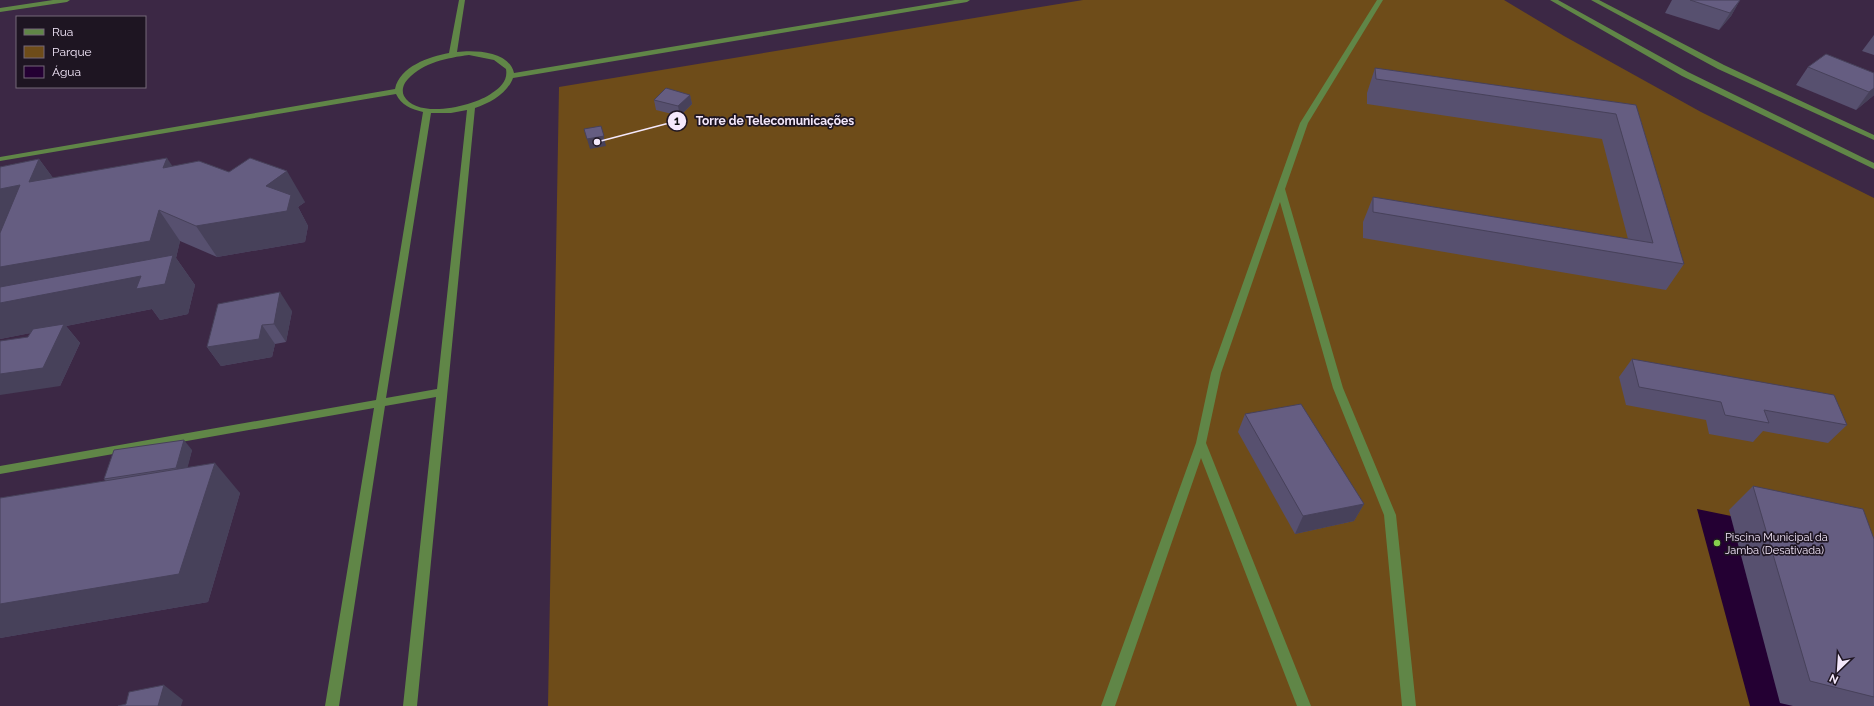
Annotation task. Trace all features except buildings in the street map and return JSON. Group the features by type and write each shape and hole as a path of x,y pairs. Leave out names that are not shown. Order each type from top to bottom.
{"street":[{"path":"0,10 67,0"},
{"path":"453,54 462,0"},
{"path":"510,76 967,0"},
{"path":"1108,706 1201,443 1216,373 1304,122 1380,0"},
{"path":"1553,0 1685,74 1874,166"},
{"path":"1594,0 1722,67 1874,138"},
{"path":"469,53 495,57 504,62 509,68 510,76 506,85 498,93 471,106 456,110 427,111 406,104 401,98 399,91 401,82 409,73 437,58 453,54 469,53"},
{"path":"0,159 399,91"},
{"path":"410,706 471,106"},
{"path":"332,706 427,111"},
{"path":"1281,189 1338,388 1390,515 1409,706"},
{"path":"0,470 442,392"},
{"path":"1201,443 1249,562 1304,706"}],"green space":[{"path":"1083,0 1504,0 1564,36 1701,112 1874,198 1874,706 548,706 559,87"}],"water":[{"path":"1697,509 1819,534 1874,706 1750,706"}],"place":[{"name":"Torre de Telecomunicações","path":"597,142"},
{"name":"Piscina Municipal da Jamba (Desativada)","path":"1717,543"}]}
